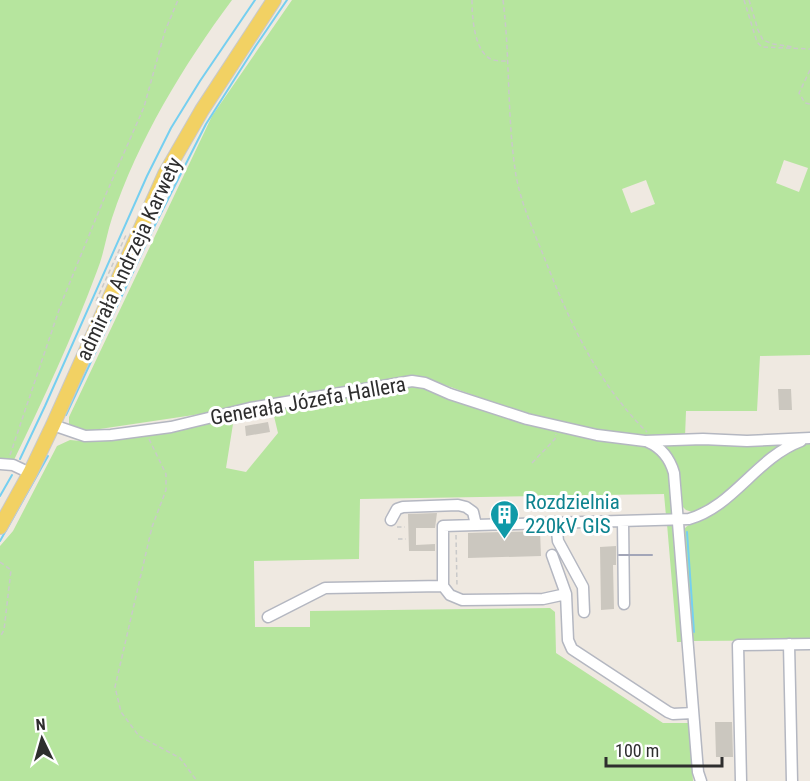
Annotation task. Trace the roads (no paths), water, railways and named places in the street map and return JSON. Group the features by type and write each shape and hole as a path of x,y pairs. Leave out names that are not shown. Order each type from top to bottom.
{"main road":[{"name":"admirała Andrzeja Karwety","path":"0,527 53,425 165,174 202,110 274,0"}],"street":[{"name":"Generała Józefa Hallera","path":"53,425 77,435 95,437 144,431 250,408 412,381 557,427 597,435 645,441 703,439 747,441 808,438"},
{"path":"566,594 543,599 457,599 450,596 443,586 443,526 689,519 708,512 774,455 808,438"},
{"path":"645,441 659,448 671,463 674,473 698,772 701,781"},
{"path":"4,464 30,473"},
{"path":"394,524 397,509 403,507 458,506 466,507 473,512 476,525"},
{"path":"623,521 624,604"},
{"path":"556,522 558,540 583,587 585,612"},
{"path":"552,555 566,594 568,640 572,649 668,712 693,713"},
{"path":"268,616 325,588 443,586"},
{"path":"741,781 738,645 810,644"},
{"path":"789,645 792,781"}],"waterway":[{"path":"20,459 147,176 171,128 255,0"},
{"path":"66,415 156,223 206,124 287,0"},
{"path":"0,541 48,456"},
{"path":"0,496 12,475"},
{"path":"687,532 694,632"}],"railway":[{"path":"619,555 652,555"}],"place":[{"name":"Rozdzielnia 220kV GIS","path":"504,540"}]}
